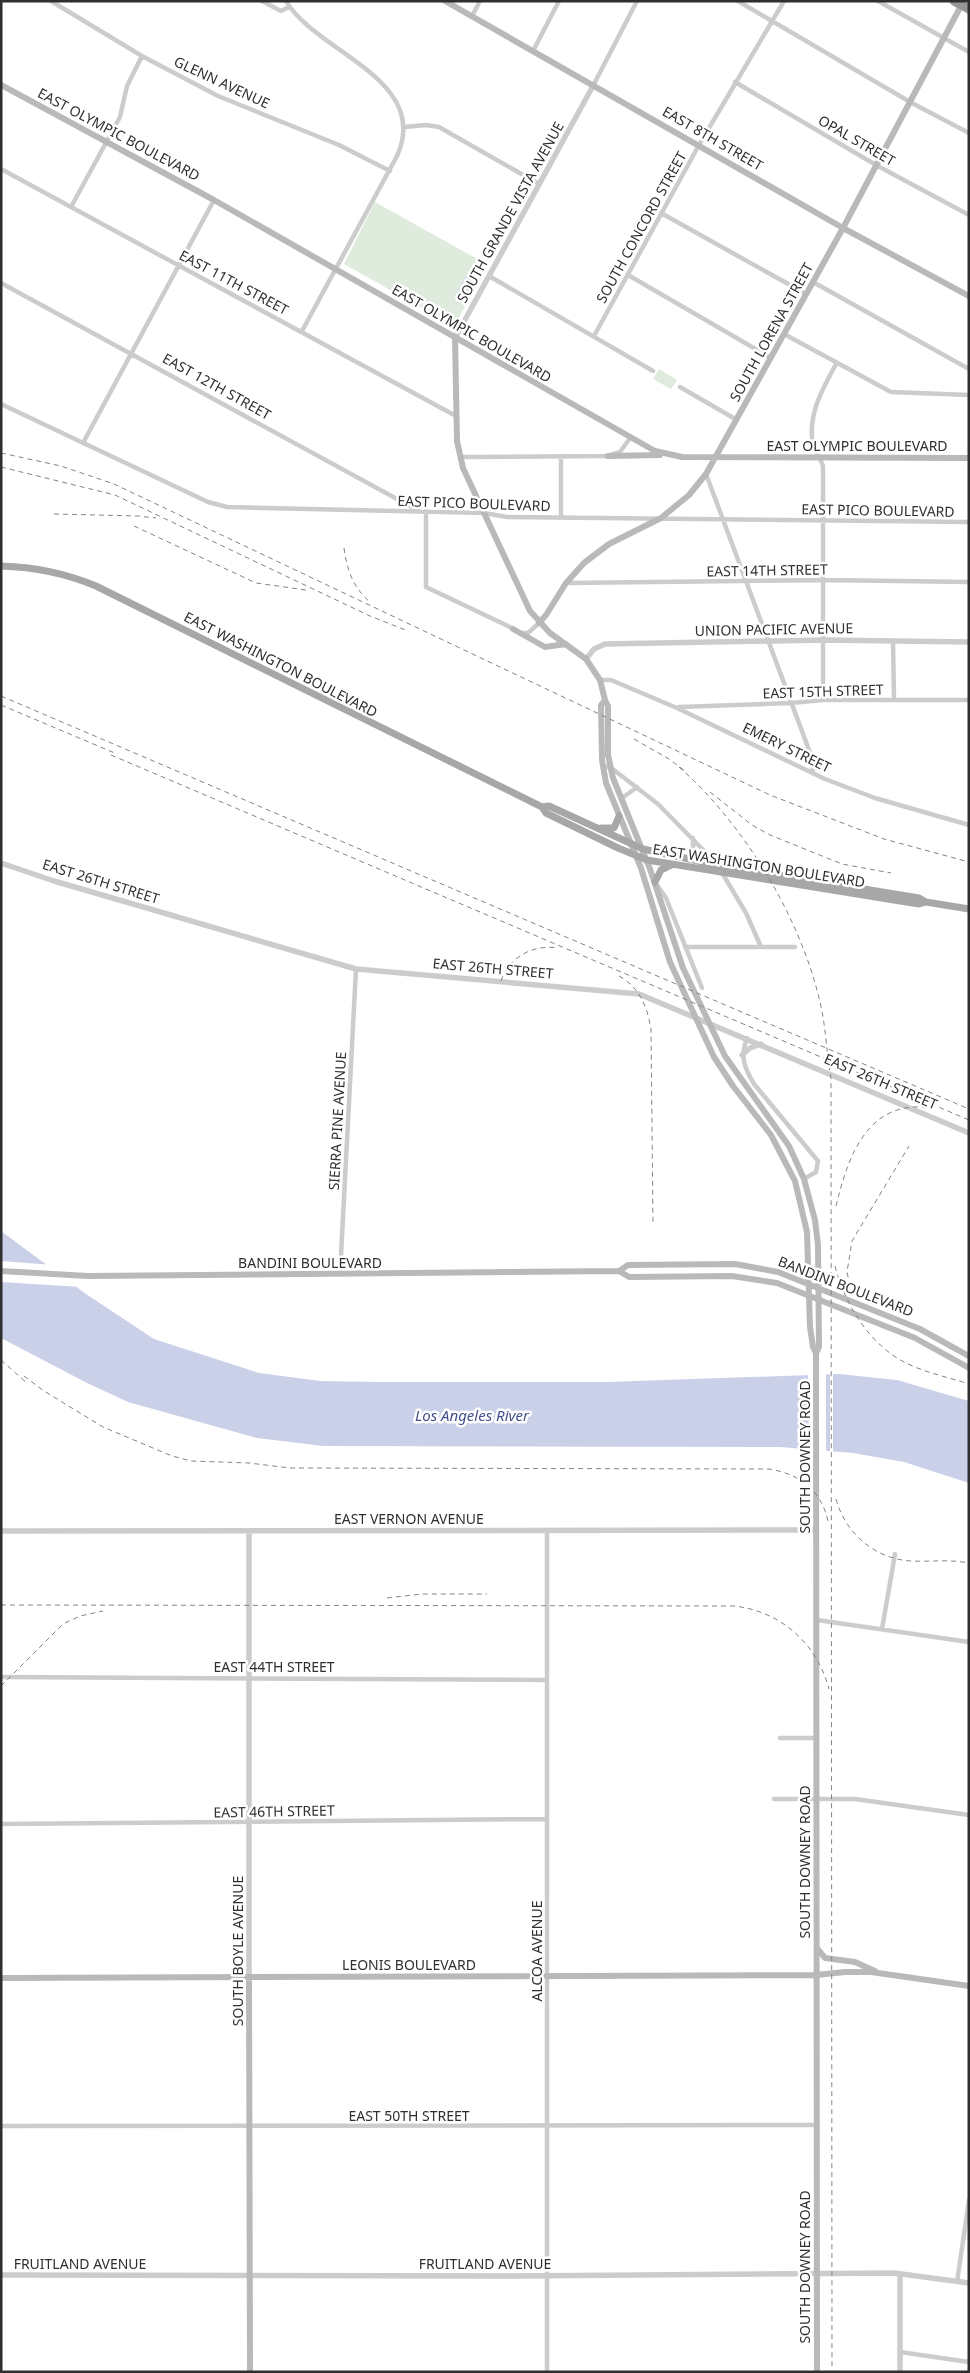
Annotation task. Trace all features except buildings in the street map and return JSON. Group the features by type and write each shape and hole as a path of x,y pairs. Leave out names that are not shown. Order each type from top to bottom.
{"highway":[{"path":"954,1 969,9"}],"main road":[{"name":"EAST 8TH STREET","path":"445,1 594,84 843,228 969,296"},
{"name":"SOUTH LORENA STREET","path":"539,623 566,583 601,549 661,518 689,495 706,474 843,228 964,1"},
{"name":"EAST OLYMPIC BOULEVARD","path":"1,85 214,200 655,451 666,455 682,457 969,458"},
{"name":"SOUTH GRANDE VISTA AVENUE","path":"455,338 456,416 460,456 484,513 530,611 539,623 586,659 600,680 608,706 610,767 642,849"},
{"path":"608,456 666,455"},
{"name":"EAST WASHINGTON BOULEVARD","path":"1,566 56,572 96,586 542,807 546,813 647,860 919,904 926,902"},
{"path":"513,629 530,641 545,647 566,644"},
{"name":"SOUTH GRANDE VISTA AVENUE","path":"605,700 601,705 603,767 606,784 631,844"},
{"name":"EAST WASHINGTON BOULEVARD","path":"542,807 548,806 642,849 718,865 919,898 926,902 969,909"},
{"path":"596,828 608,830 614,828 619,816"},
{"name":"SOUTH DOWNEY ROAD","path":"631,844 670,962 699,1026 723,1072 771,1134 792,1173 807,1232 810,1328 813,1347 816,1353 818,1473 816,1530 817,2372"},
{"name":"SOUTH DOWNEY ROAD","path":"642,849 655,882 683,968 714,1038 742,1082 790,1146 804,1179 816,1226 819,1320 819,1347 816,1353"},
{"path":"655,882 661,870 672,865"},
{"name":"BANDINI BOULEVARD","path":"619,1271 628,1265 735,1264 778,1272 920,1329 969,1356"},
{"name":"BANDINI BOULEVARD","path":"1,1271 72,1276 619,1271 629,1276 753,1278 777,1283 818,1298 916,1338 969,1368"},
{"path":"819,1320 822,1311 832,1304"},
{"path":"817,1948 825,1958 855,1962 878,1973 969,1986"},
{"name":"LEONIS BOULEVARD","path":"1,1978 816,1975 846,1972 878,1973"},
{"name":"SOUTH BOYLE AVENUE","path":"249,1977 250,2372"}],"street":[{"name":"GLENN AVENUE","path":"51,1 142,56 218,96 339,145 390,171"},
{"path":"262,1 281,12 289,7"},
{"path":"286,1 300,20 363,65 383,82 397,106 404,127 401,147 390,171 302,331"},
{"path":"472,16 480,1"},
{"path":"533,51 559,1"},
{"name":"SOUTH GRANDE VISTA AVENUE","path":"455,338 638,1"},
{"path":"738,1 910,102 969,133"},
{"name":"SOUTH CONCORD STREET","path":"594,336 699,145 784,1"},
{"path":"878,1 969,52"},
{"path":"72,207 120,118 127,86 142,56"},
{"name":"OPAL STREET","path":"735,82 876,165 969,215"},
{"path":"404,127 426,125 440,127 539,184"},
{"name":"EAST 11TH STREET","path":"1,169 456,416"},
{"path":"83,443 214,200"},
{"path":"661,213 806,294"},
{"path":"628,275 771,358"},
{"path":"489,276 653,371"},
{"path":"813,282 969,369"},
{"name":"EAST 12TH STREET","path":"1,283 423,511"},
{"path":"784,334 836,364 891,392 969,394"},
{"path":"823,700 823,465 814,446 816,404 836,364"},
{"path":"680,387 736,420"},
{"name":"EAST PICO BOULEVARD","path":"1,404 217,506 484,513 507,517 969,522"},
{"path":"460,456 608,456 620,452 630,438"},
{"path":"561,456 561,518"},
{"path":"706,474 812,758 813,773"},
{"path":"423,511 426,587 513,629 526,633 539,623"},
{"name":"EAST 14TH STREET","path":"566,583 824,580 969,582"},
{"name":"UNION PACIFIC AVENUE","path":"586,659 594,649 605,644 824,640 969,642"},
{"path":"893,641 894,700"},
{"name":"EMERY STREET","path":"600,680 611,680 677,708 813,773 875,798 969,825"},
{"name":"EAST 15TH STREET","path":"677,708 791,704 823,700 969,700"},
{"path":"603,767 610,767 637,787 665,811 718,865 746,913 761,947"},
{"path":"621,799 637,787"},
{"path":"687,859 693,847 692,838"},
{"name":"EAST 26TH STREET","path":"1,863 54,881 356,969 630,992 647,996 969,1133"},
{"path":"655,882 666,898 702,988"},
{"path":"686,947 795,947"},
{"name":"SIERRA PINE AVENUE","path":"340,1274 356,969"},
{"path":"747,1038 742,1055 746,1070 754,1084 818,1161 817,1171 804,1179"},
{"path":"742,1055 750,1048 761,1044"},
{"name":"ALCOA AVENUE","path":"546,1530 547,2372"},
{"name":"EAST VERNON AVENUE","path":"1,1531 816,1530"},
{"name":"SOUTH BOYLE AVENUE","path":"249,1531 249,1977"},
{"path":"882,1629 895,1554"},
{"path":"817,1620 969,1642"},
{"name":"EAST 44TH STREET","path":"1,1677 547,1680"},
{"path":"780,1738 817,1738"},
{"path":"774,1799 855,1799 969,1815"},
{"name":"EAST 46TH STREET","path":"1,1824 547,1819"},
{"name":"EAST 50TH STREET","path":"1,2126 817,2125"},
{"path":"957,2282 969,2200"},
{"name":"FRUITLAND AVENUE","path":"1,2275 547,2276 817,2273 900,2274 969,2284"},
{"path":"900,2274 900,2372"},
{"path":"900,2352 969,2362"}],"green space":[{"path":"375,202 488,265 454,326 344,264"},
{"path":"659,369 677,380 671,389 653,379"}],"water":[{"path":"466,276 474,281 466,295 458,291"},
{"name":"Los Angeles River","path":"1,1231 86,1294 154,1339 259,1373 320,1381 381,1382 607,1382 839,1374 897,1380 969,1401 969,1483 904,1462 853,1453 780,1447 323,1446 257,1438 128,1402 1,1338"}],"pier":[{"path":"1,1261 53,1265 81,1287 1,1282"},
{"path":"808,1372 826,1372 826,1453 809,1452"},
{"path":"830,1372 833,1372 833,1454 830,1454"}],"railway":[{"path":"1,453 61,466 114,484 770,795 884,839 969,862"},
{"path":"1,467 115,495 370,616 408,631"},
{"path":"54,514 156,518"},
{"path":"134,526 256,583 306,590"},
{"path":"344,548 347,564 355,585 371,603"},
{"path":"1,696 969,1109"},
{"path":"1,705 117,754"},
{"path":"634,739 669,759 685,771"},
{"path":"111,755 969,1120"},
{"path":"679,767 725,815 766,872 783,903 798,935 819,998 831,1078 832,2372"},
{"path":"710,792 752,825 770,835 842,864 891,873"},
{"path":"501,981 510,965 523,954 540,948 558,948"},
{"path":"619,976 632,986 641,998 645,1005 651,1029 653,1223"},
{"path":"836,1206 847,1168 864,1134 877,1121 892,1112 910,1107 932,1108"},
{"path":"852,1295 847,1272 852,1241 909,1146"},
{"path":"835,1266 839,1281 852,1309 870,1335 881,1346 906,1363 969,1384"},
{"path":"1,1360 27,1383"},
{"path":"24,1376 44,1391 103,1427 172,1456 191,1461 249,1463 290,1468 769,1469 790,1475 807,1485 820,1500 828,1521"},
{"path":"836,1499 846,1523 854,1533 863,1542 885,1555 911,1561 969,1563"},
{"path":"387,1598 422,1594 487,1594"},
{"path":"1,1605 734,1606 751,1609 767,1615 781,1622 794,1632 816,1657 829,1689"},
{"path":"1,1686 63,1624 80,1616 103,1611"}]}
